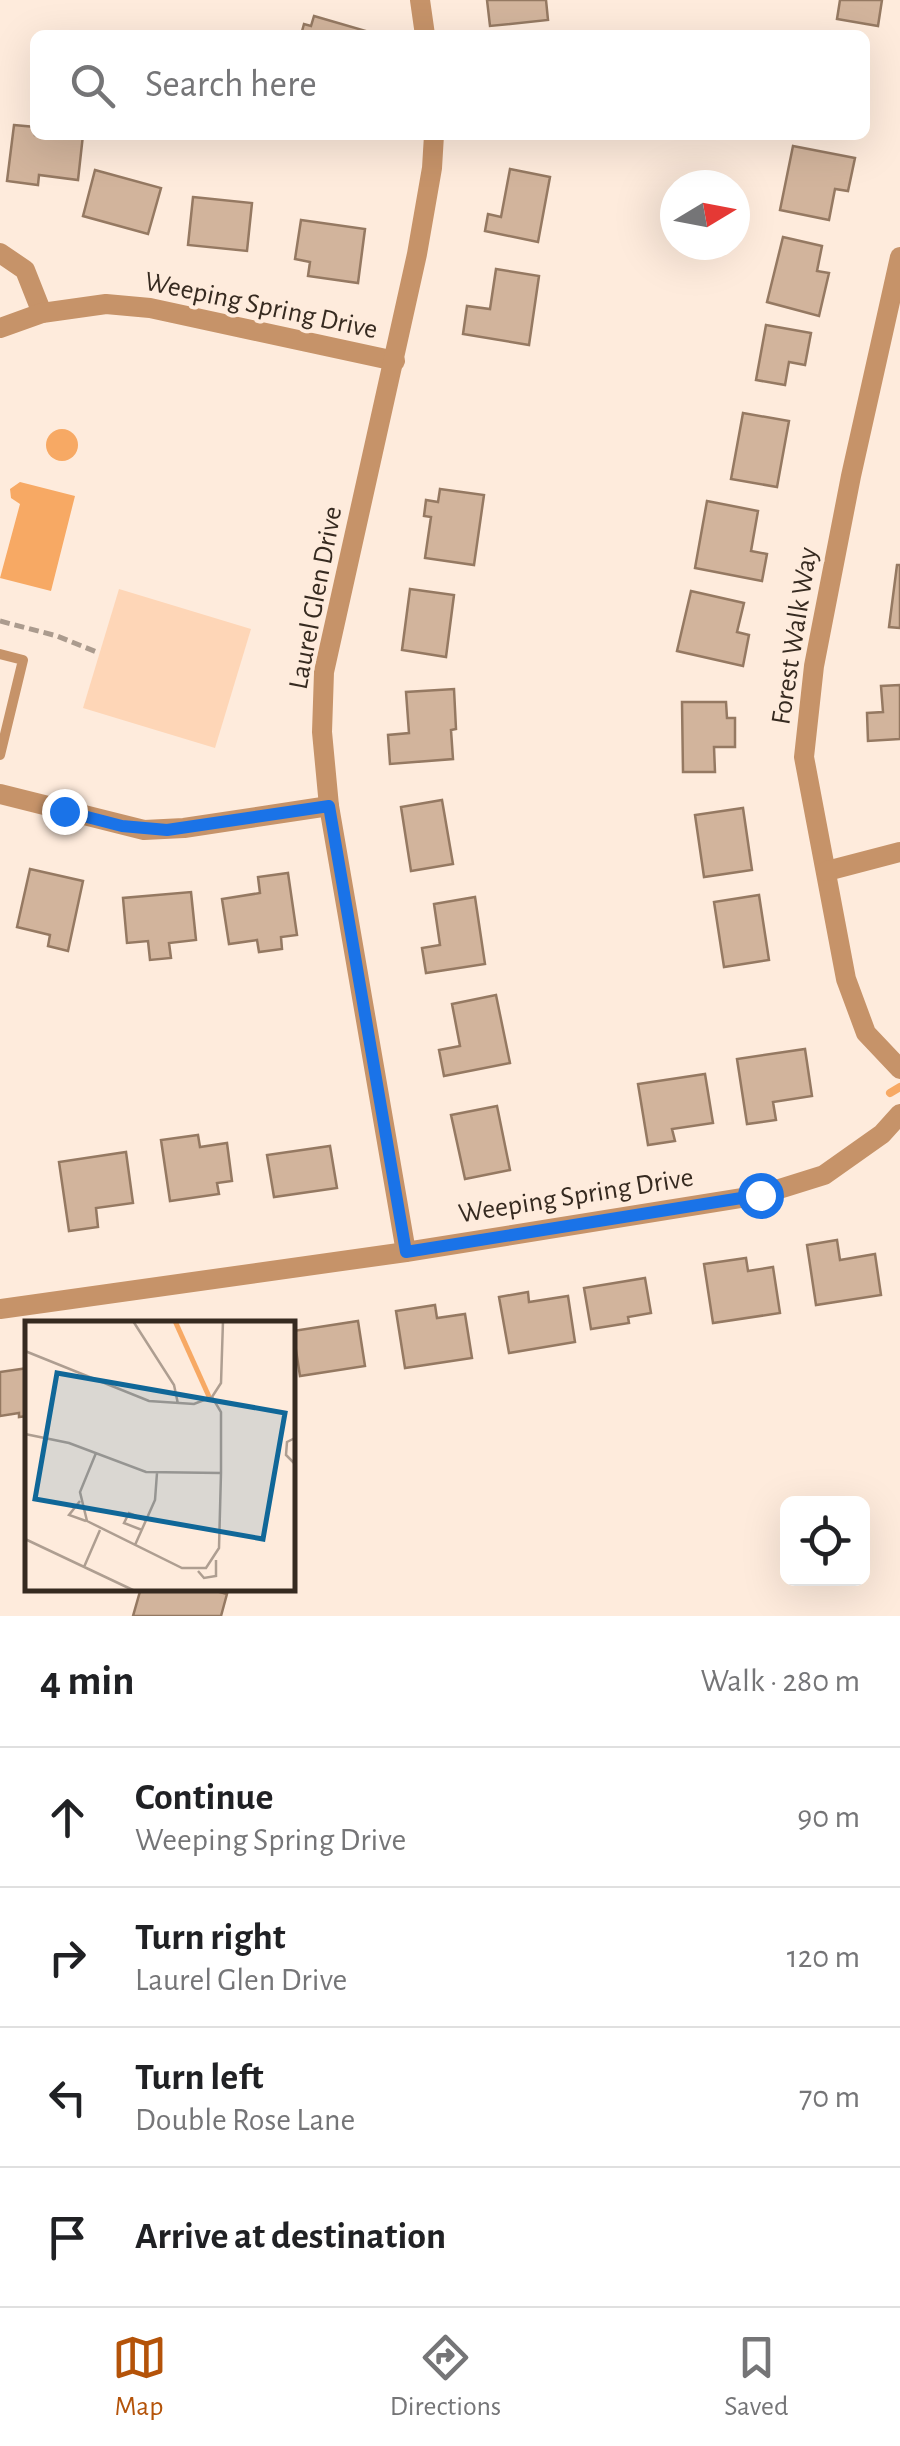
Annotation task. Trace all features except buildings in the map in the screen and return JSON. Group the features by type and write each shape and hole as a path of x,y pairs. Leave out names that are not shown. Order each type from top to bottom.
{"street":[{"path":"420,0 423,30"},
{"name":"Laurel Glen Drive","path":"406,1252 329,806 322,732 324,672 394,361 432,168 434,140"},
{"path":"0,253 26,270 42,313"},
{"name":"Forest Walk Way","path":"900,256 814,666 804,757 846,979 866,1033 900,1070"},
{"name":"Weeping Spring Drive","path":"0,328 42,313 106,304 150,308 394,361"},
{"path":"0,794 144,830 184,828 329,806"},
{"path":"827,871 900,852"},
{"name":"Weeping Spring Drive","path":"0,1309 406,1252 760,1195 824,1175 882,1134 900,1114"}],"lane":[{"path":"0,654 23,660 0,755"}],"path":[{"path":"0,621 57,636 99,653"}],"shaded area":[{"path":"62,429 73,434 78,445 73,456 62,461 51,456 46,445 51,434"},
{"path":"20,482 75,496 51,591 0,578 20,504 11,498 10,489"},
{"path":"119,589 251,629 215,748 83,708"}],"waterway":[{"path":"890,1093 900,1087"}],"route":[{"path":"64,811 122,826 167,830 329,806 406,1252 760,1195"}]}
